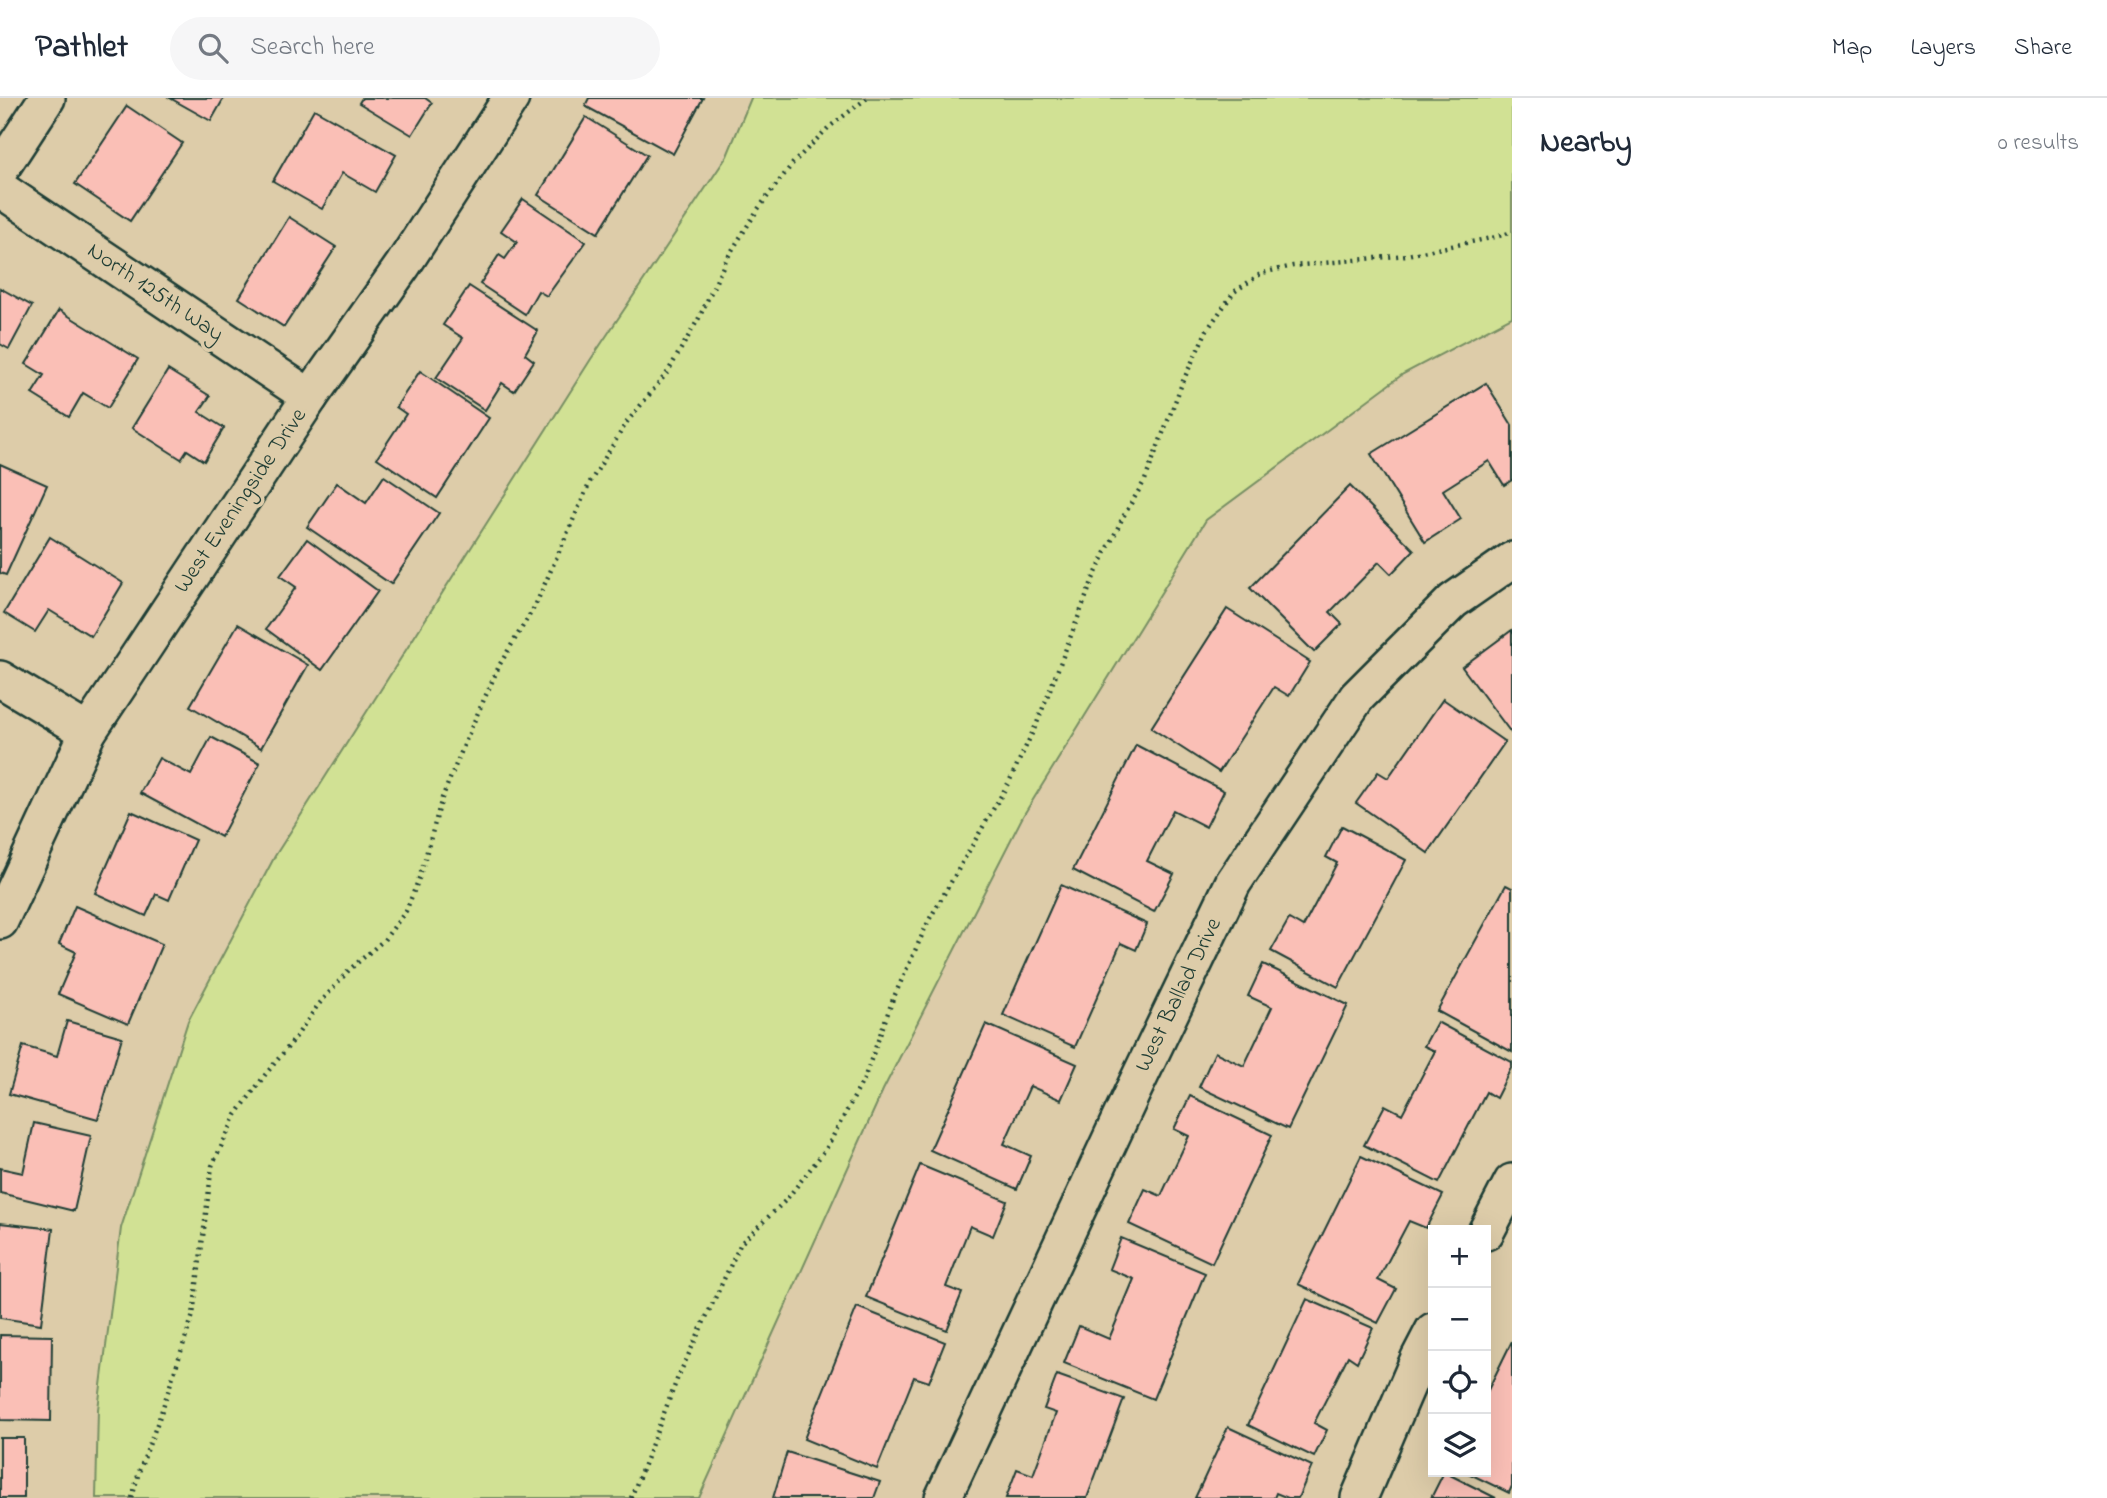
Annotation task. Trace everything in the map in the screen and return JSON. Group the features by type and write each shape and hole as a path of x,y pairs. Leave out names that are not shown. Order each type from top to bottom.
{"street":[{"path":"0,170 47,98"},
{"name":"West Eveningside Drive","path":"0,921 88,732 310,397 403,265 511,98"},
{"name":"North 125th Way","path":"0,189 310,397"},
{"name":"West Ballad Drive","path":"943,1498 1233,883 1357,696 1452,601 1512,560"},
{"path":"0,679 88,732"},
{"path":"1490,1225 1512,1182"},
{"path":"1359,1498 1428,1341"}],"path":[{"path":"132,1498 193,1315 212,1166 236,1115 318,1005 349,970 384,940 407,911 420,877 442,798 472,726 500,664 535,606 590,482 627,422 667,373 699,318 726,260 758,209 793,163 828,128 867,98"},
{"path":"631,1498 678,1377 741,1244 786,1200 826,1149 864,1079 893,999 929,920 1009,782 1037,723 1093,579 1123,517 1145,480 1183,380 1208,330 1234,292 1262,273 1293,266 1407,255 1512,232"}],"green space":[{"path":"751,98 1512,98 1512,317 1403,374 1206,520 1023,816 883,1090 699,1498 96,1498 98,1409 121,1228 188,1021 275,856 591,359 727,156"}],"building":[{"path":"170,98 224,98 211,121"},
{"path":"362,98 425,98 432,103 412,135 359,103"},
{"path":"589,98 703,98 673,154 585,106"},
{"path":"127,106 182,143 130,221 75,184"},
{"path":"314,109 396,155 375,192 342,173 322,209 273,181"},
{"path":"586,117 647,155 598,233 538,195"},
{"path":"523,199 586,242 547,296 538,291 525,314 480,284 499,255 505,259 517,242 501,231"},
{"path":"289,217 336,247 284,327 239,298"},
{"path":"469,286 538,331 525,354 534,361 514,391 502,383 485,410 436,378 463,338 443,325"},
{"path":"0,288 32,306 9,349 0,344"},
{"path":"59,310 138,359 108,408 83,393 69,417 32,394 44,375 26,364"},
{"path":"168,370 210,396 199,412 224,428 204,461 187,450 181,459 132,428"},
{"path":"420,371 489,418 437,498 377,458 406,414 396,407"},
{"path":"1486,383 1512,425 1512,480 1504,485 1489,461 1443,490 1461,519 1425,542 1371,454"},
{"path":"0,464 47,485 6,575 0,573"},
{"path":"384,476 439,513 391,584 307,527 337,483 366,503"},
{"path":"1350,486 1414,550 1391,574 1379,562 1330,612 1342,624 1314,652 1250,588"},
{"path":"50,537 123,583 91,636 49,610 35,632 4,613"},
{"path":"307,539 378,591 322,670 266,629 296,587 280,576"},
{"path":"1227,609 1310,662 1289,696 1274,687 1219,772 1151,728"},
{"path":"238,624 308,665 261,748 190,706"},
{"path":"1512,630 1512,734 1462,667"},
{"path":"1443,699 1505,742 1428,853 1356,803 1378,772 1388,778"},
{"path":"211,737 260,763 221,837 140,793 159,758 191,775"},
{"path":"1136,745 1224,791 1206,827 1173,810 1147,861 1174,874 1154,912 1073,870"},
{"path":"131,811 195,840 169,900 156,894 146,916 95,893"},
{"path":"1342,826 1406,860 1338,987 1271,951 1289,919 1303,927 1337,863 1326,857"},
{"path":"1061,885 1147,924 1136,950 1121,943 1075,1047 1003,1015"},
{"path":"1506,885 1512,888 1512,1052 1437,1011"},
{"path":"75,906 162,944 128,1024 58,994 76,952 59,944"},
{"path":"1263,964 1348,1005 1288,1129 1199,1087 1215,1052 1244,1066 1272,1007 1248,996"},
{"path":"67,1021 122,1037 98,1119 9,1094 23,1046 57,1056"},
{"path":"1437,1022 1512,1062 1496,1098 1486,1092 1439,1183 1364,1145 1385,1105 1402,1114 1435,1051 1424,1046"},
{"path":"986,1024 1077,1064 1061,1100 1030,1086 1004,1144 1031,1156 1017,1189 930,1150"},
{"path":"1190,1096 1272,1135 1212,1263 1129,1224 1145,1189 1161,1196 1189,1136 1174,1129"},
{"path":"34,1123 91,1136 74,1211 0,1193 0,1168 23,1173"},
{"path":"1361,1156 1443,1195 1426,1228 1409,1221 1378,1280 1396,1289 1378,1323 1298,1284"},
{"path":"920,1165 1007,1201 993,1236 970,1226 946,1287 962,1293 947,1330 866,1297"},
{"path":"0,1223 53,1229 41,1324 0,1318"},
{"path":"1121,1238 1205,1273 1153,1399 1064,1363 1079,1326 1109,1339 1134,1279 1109,1269"},
{"path":"1307,1299 1373,1328 1357,1362 1348,1356 1314,1423 1327,1430 1314,1457 1248,1425"},
{"path":"857,1307 945,1342 929,1382 914,1377 877,1469 804,1439"},
{"path":"0,1335 52,1336 51,1421 0,1420"},
{"path":"1512,1341 1512,1486 1509,1493 1476,1477 1491,1477 1491,1384"},
{"path":"1057,1375 1124,1399 1087,1498 1006,1498 1017,1469 1033,1475 1056,1413 1044,1409"},
{"path":"1228,1427 1312,1466 1298,1498 1288,1498 1276,1493 1274,1498 1195,1498"},
{"path":"0,1438 24,1438 24,1498 0,1498"},
{"path":"787,1452 880,1482 874,1498 773,1498"},
{"path":"1442,1477 1454,1477 1496,1498 1431,1498"}]}
